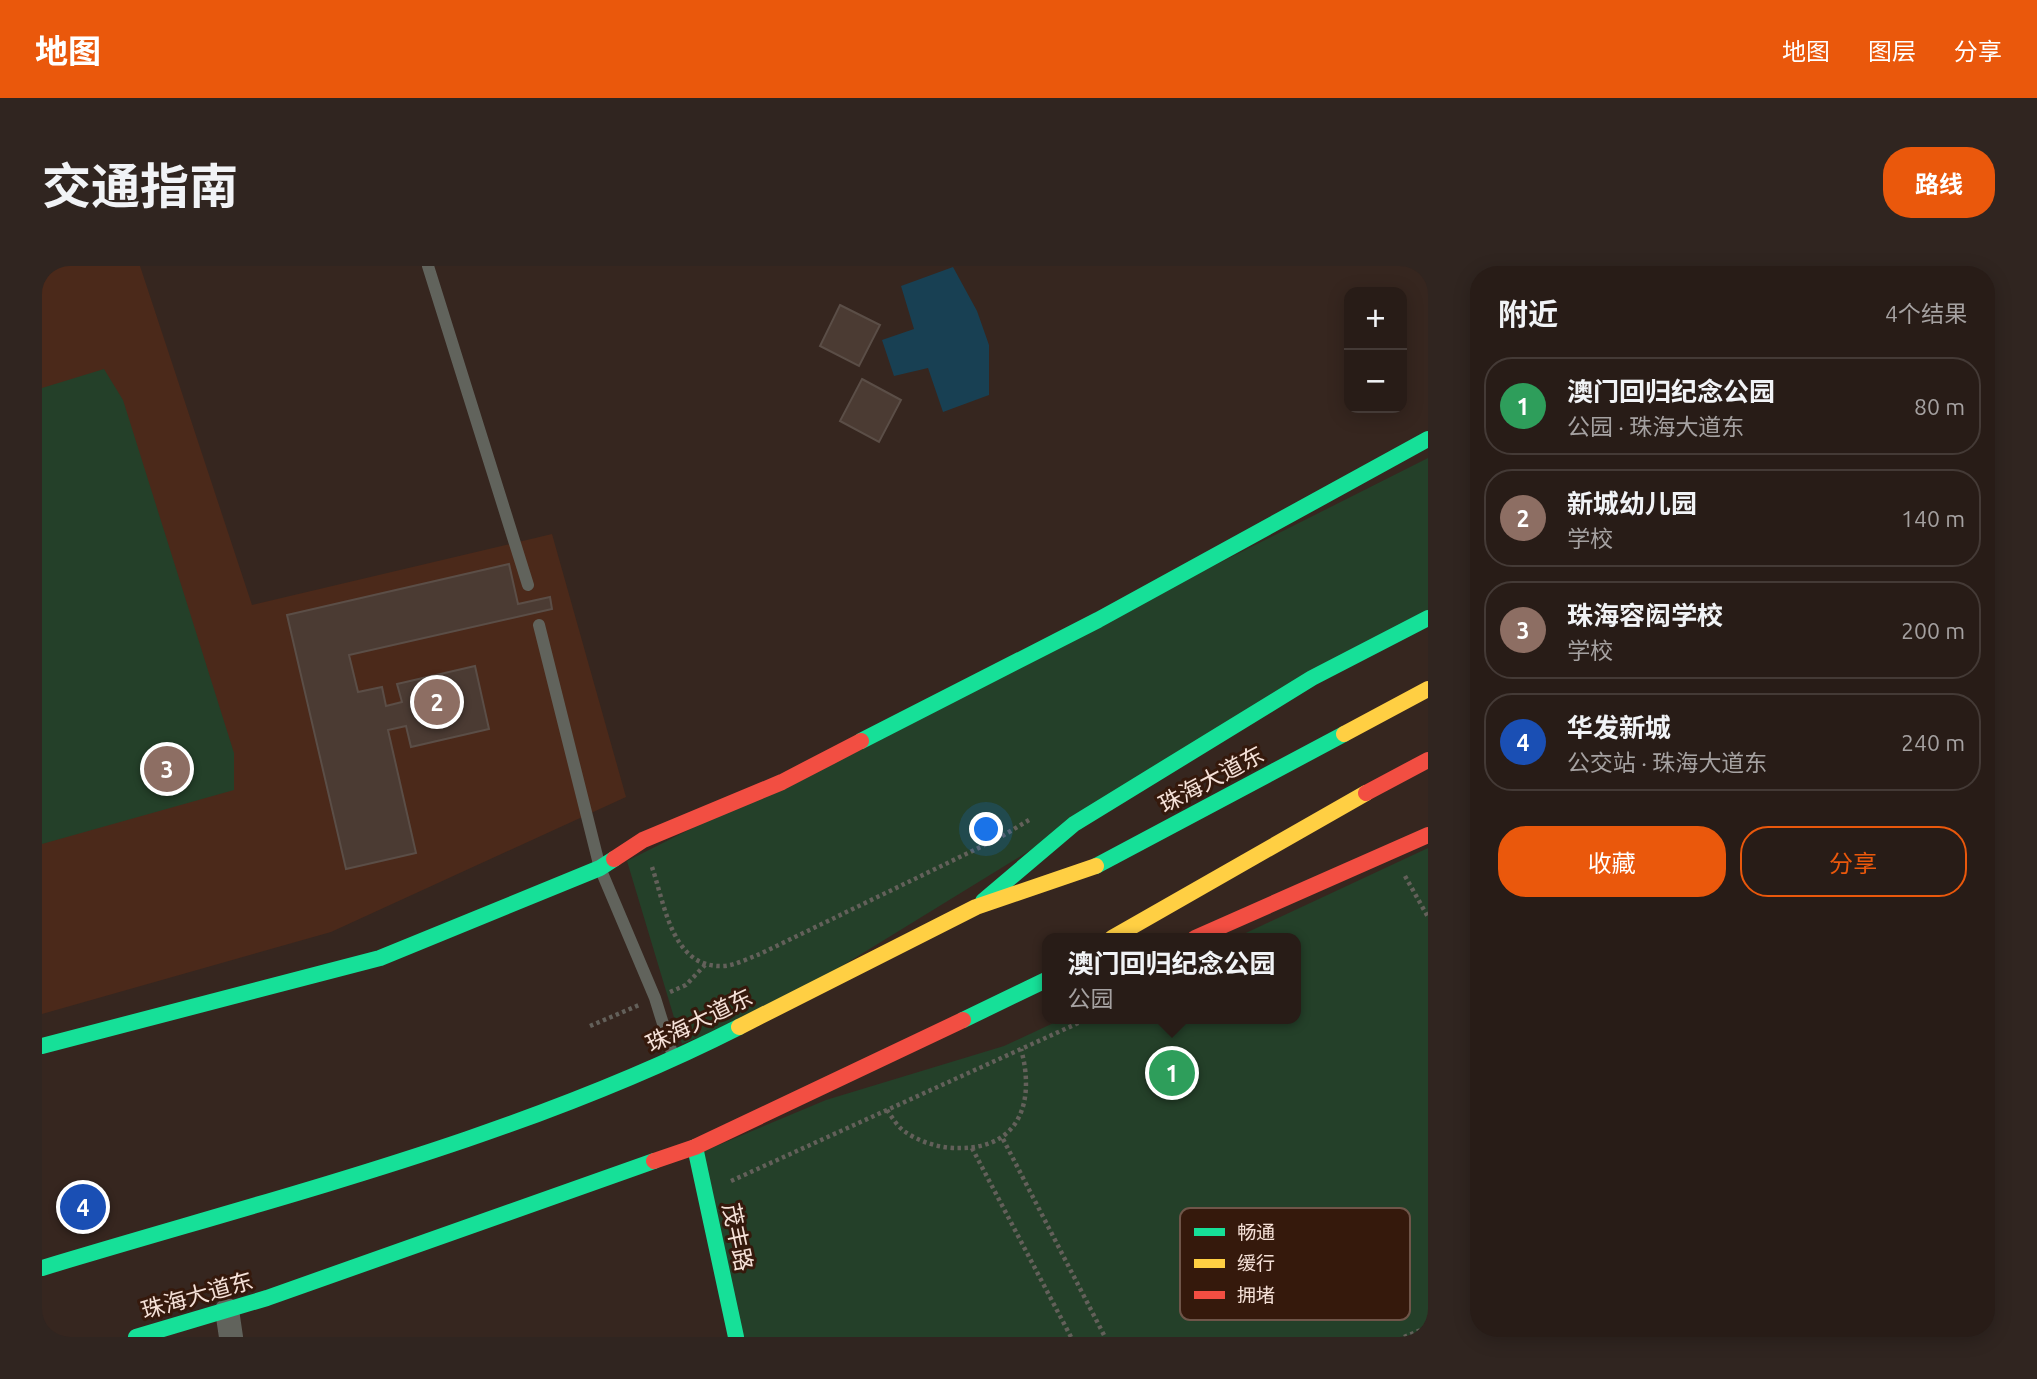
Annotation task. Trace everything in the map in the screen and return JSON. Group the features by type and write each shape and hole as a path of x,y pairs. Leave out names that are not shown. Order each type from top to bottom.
{"main road":[{"path":"42,1046 380,958 600,868 643,840 794,776 1098,620 1428,439"},
{"path":"976,907 1074,824 1312,678 1428,618"},
{"name":"珠海大道东","path":"42,1268 465,1140 674,1060 976,907 1098,865 1428,689"},
{"path":"1121,933 1428,760"},
{"path":"1206,933 1428,835"},
{"name":"珠海大道东","path":"136,1337 227,1311 695,1147 1042,984"},
{"name":"茂丰路","path":"695,1147 736,1337"}],"street":[{"path":"227,1311 230,1337"}],"lane":[{"path":"428,266 527,585"},
{"path":"539,625 600,868 655,998 674,1060"}],"path":[{"path":"643,840 676,937 688,956 705,965 727,966 772,948 999,838 1035,816"},
{"path":"1402,873 1428,917"},
{"path":"705,1193 1076,1024"},
{"path":"887,1110 903,1130 948,1149 972,1148 1003,1139 1016,1124 1028,1083 1021,1049"},
{"path":"1003,1139 1105,1337"},
{"path":"972,1148 1072,1337"},
{"path":"1404,1337 1428,1327"}],"shaded area":[{"path":"42,266 140,266 252,605 552,534 626,797 331,932 42,1014"}],"green space":[{"path":"104,369 123,400 234,753 234,790 42,844 42,388"},
{"path":"1428,458 1428,616 1312,677 780,1004 682,1044 627,861"},
{"path":"1428,848 1428,1337 741,1337 702,1152 826,1100 1004,1046 1051,1024 1301,1024 1301,933 1246,933"}],"water":[{"path":"953,267 977,311 989,345 989,395 943,412 928,368 894,376 882,340 914,329 901,286"}],"building":[{"path":"840,305 880,325 859,366 820,346"},
{"path":"862,379 901,400 879,442 840,421"},
{"path":"509,564 518,604 550,597 552,609 349,655 358,692 382,687 386,706 402,702 397,684 475,666 489,729 411,747 406,726 388,730 416,853 346,869 287,615"}],"traffic: fast":[{"path":"861,741 1098,620 1428,439"},
{"path":"983,901 1074,824 1312,678 1428,618"},
{"path":"1096,866 1344,734"},
{"path":"42,1046 380,958 600,868 614,859"},
{"path":"963,1020 1042,982"},
{"path":"42,1268 308,1190 484,1133 571,1102 739,1027"},
{"path":"695,1147 736,1337"},
{"path":"136,1337 267,1298 654,1161"}],"traffic: slow":[{"path":"1344,734 1428,689"},
{"path":"1121,933 1366,793"},
{"path":"739,1027 976,907 1096,866"}],"traffic: jam":[{"path":"614,859 643,840 782,782 861,741"},
{"path":"1366,793 1428,760"},
{"path":"1206,933 1428,835"},
{"path":"654,1161 695,1147 963,1020"}],"place":[{"name":"新城幼儿园","path":"437,702"},
{"name":"珠海容闳学校","path":"167,769"},
{"name":"澳门回归纪念公园","path":"1172,1073"},
{"name":"华发新城","path":"83,1207"}]}
